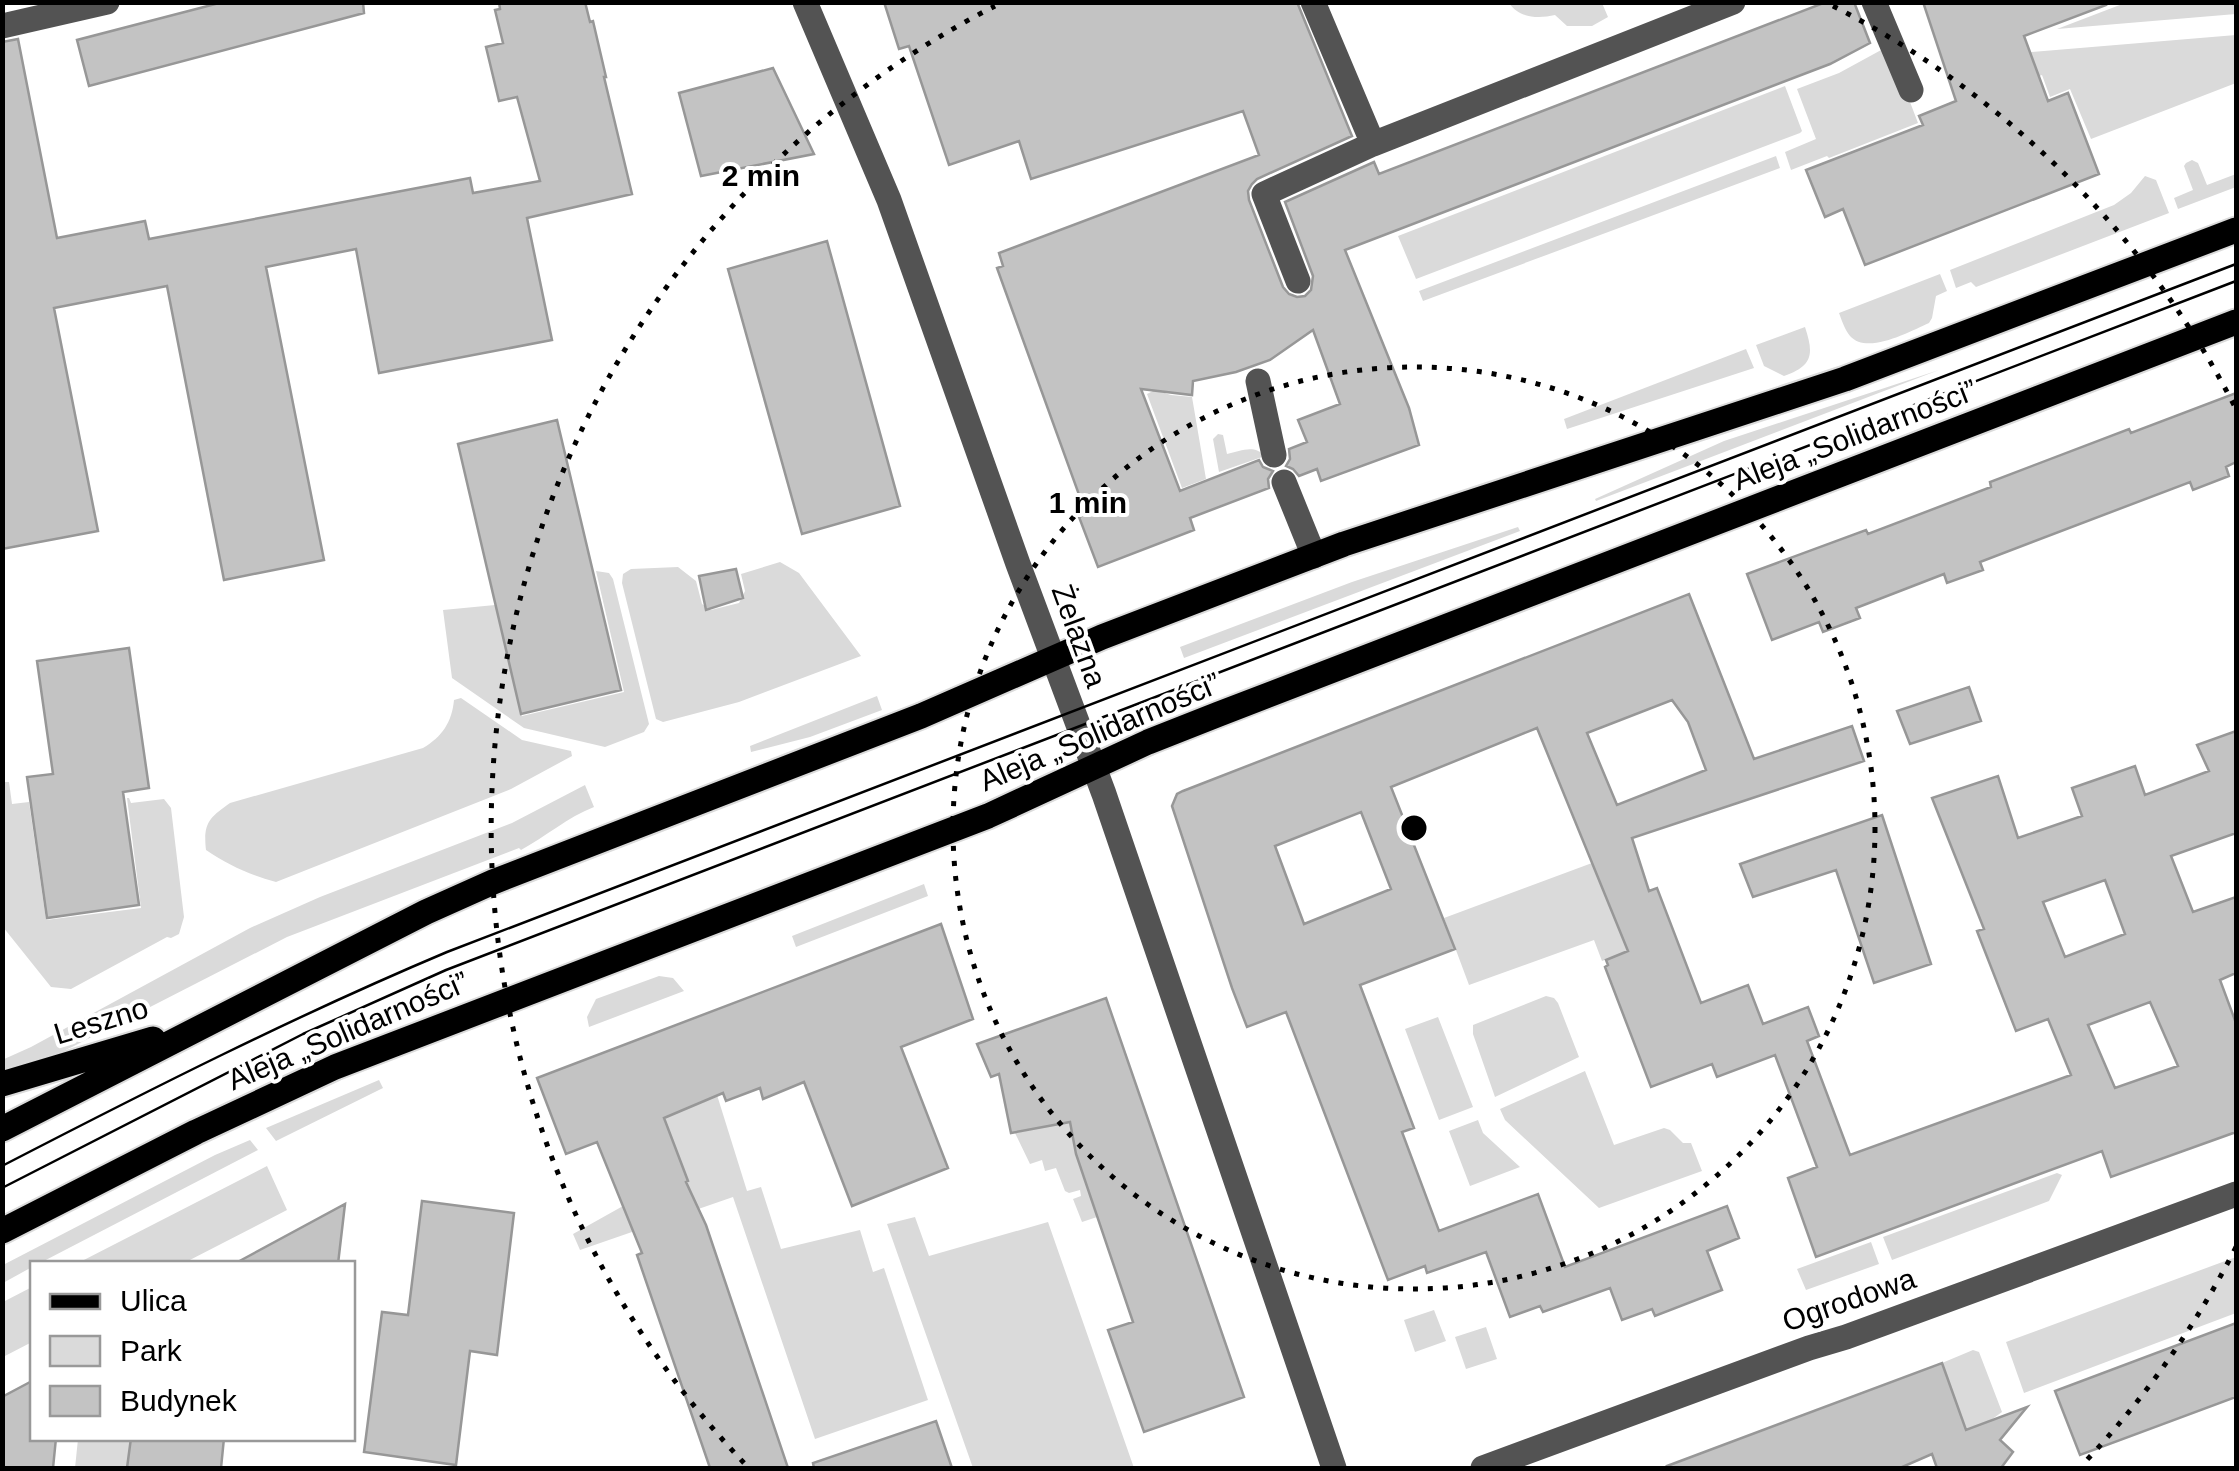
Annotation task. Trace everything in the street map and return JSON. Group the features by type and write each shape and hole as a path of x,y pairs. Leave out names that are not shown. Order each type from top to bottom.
{"main road":[{"name":"Aleja „Solidarności”","path":"2,1129 466,893 921,716 1124,629 1380,531 1885,365 2236,230"},
{"name":"Aleja „Solidarności”","path":"2,1232 196,1132 335,1067 988,816 1148,742 1219,714 2236,322"},
{"name":"Leszno","path":"2,1084 220,1018"}],"street":[{"path":"2,26 108,2"},
{"name":"Żelazna","path":"805,2 888,200 1094,768 1334,1468"},
{"path":"1313,2 1373,144"},
{"path":"1298,280 1264,194 1373,144 1732,2"},
{"path":"1874,2 1911,90"},
{"path":"1258,381 1274,454"},
{"path":"1284,482 1314,556"},
{"name":"Ogrodowa","path":"1483,1468 2236,1194"}],"green space":[{"path":"1509,3 1602,3 1608,17 1592,26 1567,26 1555,15 1529,16"},
{"path":"2125,3 2236,3 2236,14 2057,29"},
{"path":"2236,35 2236,83 2091,139 2070,89 2050,97 2042,75 1994,94 1984,69 2031,52"},
{"path":"1883,49 1902,81 1918,123 1791,170 1785,152 1816,139 1797,89 1839,73"},
{"path":"1785,86 1800,133 1416,279 1398,236"},
{"path":"1776,156 1780,168 1423,301 1419,291"},
{"path":"2192,160 2198,163 2207,185 2236,174 2236,187 2178,209 2174,198 2193,190 2184,166"},
{"path":"2145,176 2156,180 2169,213 1976,287 1971,282 1956,288 1950,270 2114,205"},
{"path":"1940,274 1947,291 1936,296 1929,323 1877,343 1857,341 1848,334 1839,313"},
{"path":"1805,327 1810,352 1801,368 1784,376 1764,366 1756,345"},
{"path":"1746,349 1754,368 1567,429 1564,419"},
{"path":"1939,370 1596,501 1595,499 1724,441"},
{"path":"1155,390 1192,397 1206,479 1182,488 1147,394"},
{"path":"1223,435 1227,454 1252,449 1265,456 1219,472 1213,439"},
{"path":"1518,527 1520,531 1184,658 1180,647 1352,582"},
{"path":"780,562 799,573 861,656 739,702 663,722 656,719 623,574 631,569 678,567 696,581 702,604 711,610 739,603 745,591 741,574"},
{"path":"596,571 609,573 613,579 649,724 644,732 605,747 524,728 452,678 443,610 495,605 522,716 624,692"},
{"path":"877,696 882,710 810,737 751,752 750,746"},
{"path":"461,698 522,740 571,751 572,756 511,789 276,882 240,869 206,850 209,822 230,803 423,748 441,734 454,700"},
{"path":"3,782 9,782 12,804 29,802 46,920 141,908 127,798 131,803 164,799 171,808 184,917 179,934 71,989 51,987 3,927"},
{"path":"585,785 594,807 521,850 287,937 72,1047 42,1061 3,1071 2,1060 250,928 512,823"},
{"path":"1592,863 1628,951 1602,961 1594,940 1469,985 1444,918"},
{"path":"924,884 928,896 796,947 792,936"},
{"path":"659,976 673,978 684,991 589,1027 587,1017 596,999"},
{"path":"1546,996 1558,1003 1579,1057 1495,1097 1473,1025"},
{"path":"1438,1017 1473,1107 1439,1120 1405,1029"},
{"path":"1585,1071 1614,1145 1664,1128 1683,1143 1691,1143 1702,1171 1599,1208 1505,1120 1500,1109"},
{"path":"379,1080 383,1088 276,1141 266,1128"},
{"path":"717,1095 747,1191 761,1187 781,1249 860,1230 873,1272 884,1268 928,1400 815,1439 733,1197 580,1250 573,1234 623,1206 688,1181 663,1117"},
{"path":"1478,1120 1483,1133 1520,1167 1470,1186 1449,1131"},
{"path":"1070,1122 1074,1143 1082,1144 1084,1177 1097,1217 1082,1222 1073,1199 1081,1196 1080,1190 1065,1191 1056,1168 1045,1171 1042,1160 1030,1164 1015,1133"},
{"path":"250,1140 258,1150 44,1261 30,1261 30,1268 3,1283 3,1265"},
{"path":"267,1166 287,1210 188,1261 82,1261"},
{"path":"2057,1173 2062,1175 2049,1201 1892,1260 1883,1237"},
{"path":"915,1217 929,1256 1048,1222 1134,1468 973,1468 887,1224"},
{"path":"1871,1242 1879,1264 1806,1290 1797,1269"},
{"path":"2236,1257 2236,1313 2024,1393 2006,1342"},
{"path":"30,1288 30,1343 3,1357 3,1302"},
{"path":"1434,1310 1446,1341 1415,1352 1404,1320"},
{"path":"1486,1327 1497,1359 1466,1369 1455,1337"},
{"path":"1973,1350 1979,1352 2002,1412 1967,1432 1942,1363"},
{"path":"78,1441 131,1441 127,1468 75,1468"}],"building":[{"path":"223,2 363,2 364,13 89,86 77,40"},
{"path":"499,2 585,2 590,22 593,21 632,194 527,218 552,340 379,373 356,249 266,267 324,560 224,580 167,286 54,308 98,531 2,549 2,42 18,39 57,238 145,221 149,239 470,178 473,193 540,181 517,97 499,101 486,47 503,43 495,10 500,9"},
{"path":"884,2 1297,2 1352,136 1257,179 1248,191 1283,287 1297,297 1311,290 1313,276 1285,202 1374,162 1379,174 1826,2 1854,2 1870,43 1830,64 1345,250 1409,408 1419,445 1321,481 1317,469 1299,476 1286,466 1289,449 1307,442 1298,420 1340,404 1313,330 1270,360 1193,381 1192,395 1141,389 1180,491 1259,460 1263,467 1273,471 1268,479 1269,488 1190,518 1194,530 1098,567 1079,517 1086,514 997,268 1003,266 999,253 1259,155 1243,111 1031,179 1019,141 949,165 909,46 899,49"},
{"path":"1923,2 2105,2 2106,5 2024,36 2048,101 2068,93 2099,174 1865,265 1843,209 1825,217 1806,170 1923,125 1919,116 1956,101"},
{"path":"773,68 814,154 701,176 679,93"},
{"path":"827,241 900,506 802,534 728,269"},
{"path":"2236,393 2236,462 2226,467 2229,476 2193,490 2190,482 1980,562 1983,570 1947,583 1944,574 1856,608 1860,618 1823,632 1819,622 1772,640 1747,574 1866,530 1868,534 1991,487 1990,482"},
{"path":"557,420 621,690 521,714 458,444"},
{"path":"736,569 743,598 706,610 699,576"},
{"path":"1689,594 1754,759 1852,726 1864,761 1632,838 1649,891 1657,888 1701,1003 1748,985 1763,1024 1808,1007 1819,1036 1807,1041 1850,1155 2071,1075 2048,1019 2016,1031 1977,931 1984,929 1932,798 1998,776 2018,838 2082,816 2072,788 2135,766 2145,795 2209,771 2197,745 2236,731 2236,833 2171,856 2193,912 2236,897 2236,973 2220,980 2236,1023 2236,1132 2111,1177 2102,1151 1816,1257 1788,1178 1817,1167 1775,1055 1717,1077 1712,1064 1651,1087 1605,967 1606,960 1628,951 1537,728 1391,787 1455,949 1360,985 1414,1128 1402,1132 1439,1231 1538,1194 1565,1267 1727,1206 1739,1238 1707,1251 1722,1290 1655,1316 1652,1309 1622,1320 1610,1288 1543,1312 1540,1306 1510,1317 1486,1252 1427,1273 1425,1266 1388,1280 1286,1012 1247,1027 1172,806 1177,794","holes":["1672,700 1688,722 1706,770 1617,805 1587,733","1361,812 1391,889 1304,924 1275,846","2105,880 2125,934 2065,957 2043,902","2150,1002 2178,1066 2115,1088 2088,1025"]},
{"path":"129,648 149,788 123,792 139,905 47,918 27,777 53,774 37,661"},
{"path":"1969,687 1981,721 1910,744 1897,711"},
{"path":"1882,815 1931,964 1874,983 1836,870 1753,897 1740,864"},
{"path":"941,924 973,1019 901,1047 948,1168 852,1206 804,1082 763,1099 760,1088 726,1101 723,1093 664,1118 706,1225 788,1468 710,1468 637,1255 642,1253 597,1142 566,1154 537,1078"},
{"path":"1106,998 1244,1397 1144,1432 1108,1330 1133,1322 1076,1154 1070,1122 1011,1133 999,1074 991,1077 977,1044"},
{"path":"422,1201 514,1213 497,1355 470,1351 456,1465 364,1452 382,1312 408,1315"},
{"path":"345,1204 338,1261 240,1261"},
{"path":"2236,1323 2236,1397 2080,1455 2055,1391"},
{"path":"1942,1363 1966,1430 2027,1407 2000,1440 2013,1452 2001,1468 1937,1468 1932,1454 1900,1468 1667,1466"},
{"path":"30,1382 30,1441 56,1441 53,1468 2,1468 2,1397"},
{"path":"936,1421 952,1468 814,1468 813,1463"},
{"path":"131,1441 224,1441 221,1468 127,1468"}],"tram line":[{"path":"2,1166 223,1054 447,952 2236,264"},
{"path":"2,1188 303,1034 446,970 2236,281"}]}
